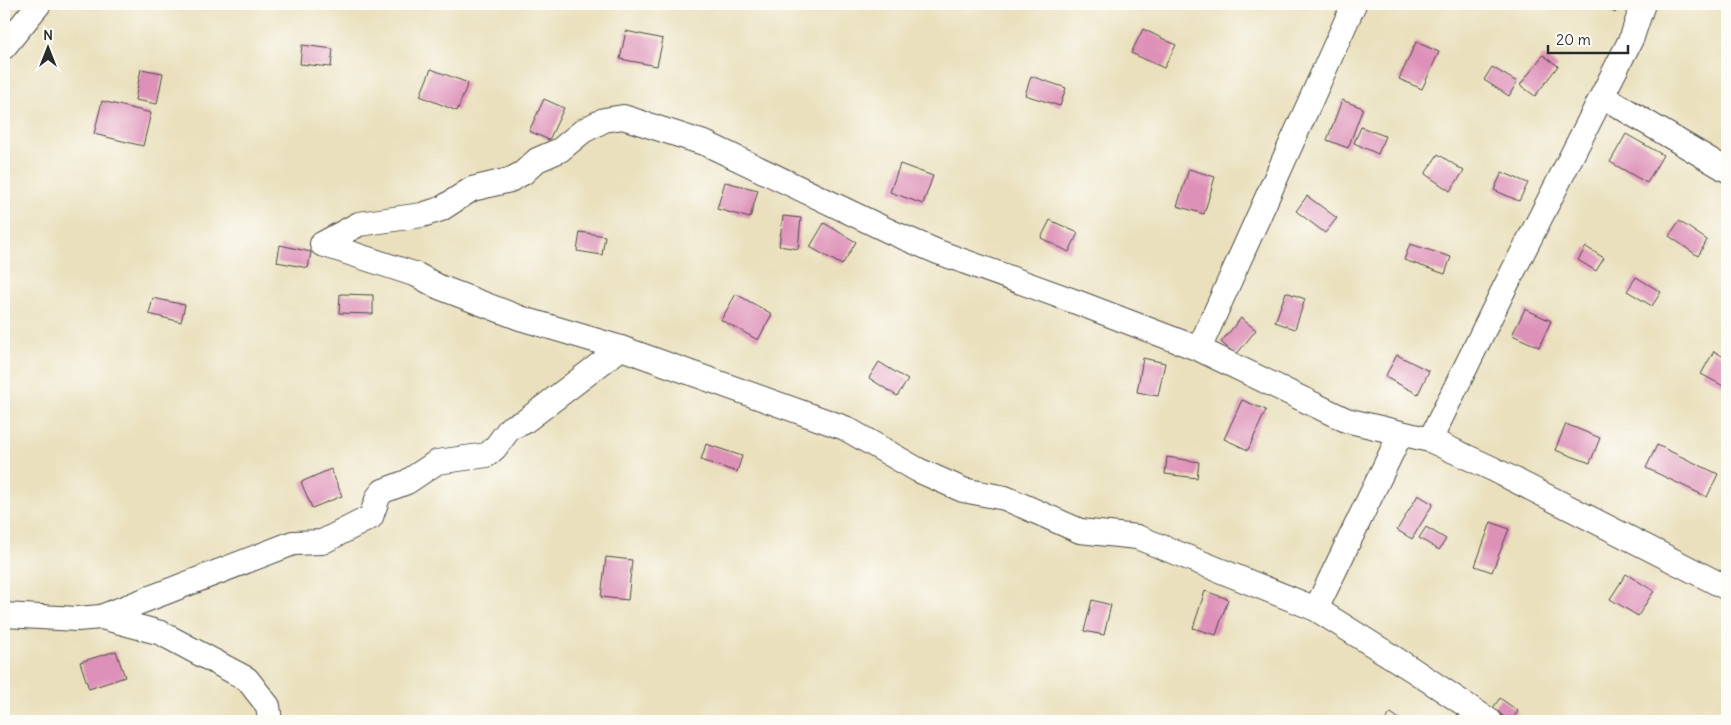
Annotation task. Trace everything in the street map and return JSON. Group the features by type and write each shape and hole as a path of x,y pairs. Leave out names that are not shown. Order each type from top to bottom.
{"street":[{"path":"4,47 39,4"},
{"path":"1199,349 1354,4"},
{"path":"1430,440 1502,293 1632,38 1642,4"},
{"path":"1602,96 1727,170"},
{"path":"1490,721 1316,609 1137,537 1080,531 1006,498 963,490 918,470 845,428 620,348 520,318 439,288 417,275 322,244 359,224 422,215 441,208 472,189 510,180 523,173 537,160 560,150 583,131 604,120 623,117 707,144 891,232 938,252 1199,349 1346,420 1430,440 1493,469 1727,588"},
{"path":"4,615 76,619 100,617 292,543 322,542 371,517 378,497 383,491 407,482 437,462 487,455 495,448 510,428 524,422 620,348"},
{"path":"1316,609 1401,433"},
{"path":"100,617 160,633 247,679 268,706 270,721"}],"building":[{"path":"1600,4 1621,4 1615,13"},
{"path":"1143,29 1176,45 1164,68 1131,53"},
{"path":"626,31 663,39 657,66 620,59"},
{"path":"1416,42 1439,52 1422,89 1399,79"},
{"path":"302,45 333,49 331,67 300,64"},
{"path":"1543,55 1558,66 1535,96 1520,85"},
{"path":"1492,67 1517,82 1509,96 1484,80"},
{"path":"141,69 163,73 157,104 135,100"},
{"path":"431,69 468,83 457,111 420,96"},
{"path":"1031,76 1066,88 1060,106 1025,95"},
{"path":"544,99 564,108 549,140 529,131"},
{"path":"1342,100 1363,108 1348,148 1327,140"},
{"path":"102,101 151,113 143,146 94,134"},
{"path":"1361,127 1385,136 1378,154 1354,143"},
{"path":"1626,134 1663,155 1647,183 1610,162"},
{"path":"1438,154 1464,171 1450,191 1425,174"},
{"path":"900,164 933,176 923,204 890,192"},
{"path":"1189,169 1215,177 1204,214 1177,206"},
{"path":"1502,172 1528,183 1519,201 1494,190"},
{"path":"725,182 758,190 750,218 717,209"},
{"path":"1307,196 1337,218 1325,233 1296,211"},
{"path":"783,216 801,218 798,249 779,246"},
{"path":"1050,220 1078,233 1069,252 1041,238"},
{"path":"1679,221 1707,240 1698,256 1669,236"},
{"path":"824,223 856,242 842,265 810,247"},
{"path":"580,232 605,236 602,255 577,251"},
{"path":"1410,244 1451,257 1445,274 1404,260"},
{"path":"280,245 311,252 308,268 277,262"},
{"path":"1586,247 1604,258 1596,271 1578,260"},
{"path":"1636,277 1661,292 1652,306 1627,291"},
{"path":"1286,292 1305,299 1295,329 1275,322"},
{"path":"340,294 373,295 373,314 339,313"},
{"path":"736,294 772,314 758,340 721,320"},
{"path":"153,298 185,305 181,322 149,314"},
{"path":"1525,309 1551,321 1539,347 1512,335"},
{"path":"1241,318 1256,330 1236,355 1221,342"},
{"path":"1714,351 1727,359 1727,388 1701,374"},
{"path":"1397,355 1429,371 1418,394 1385,377"},
{"path":"1143,358 1165,363 1158,396 1137,392"},
{"path":"879,362 908,380 897,396 869,378"},
{"path":"1242,400 1266,410 1248,450 1224,439"},
{"path":"1566,424 1600,438 1590,463 1555,450"},
{"path":"706,444 742,456 737,472 701,460"},
{"path":"1657,445 1718,474 1707,497 1646,468"},
{"path":"1167,457 1199,462 1197,478 1165,474"},
{"path":"331,469 342,496 312,508 301,482"},
{"path":"1418,495 1433,504 1412,539 1397,530"},
{"path":"1491,522 1509,529 1492,572 1475,566"},
{"path":"1426,527 1446,539 1439,550 1419,538"},
{"path":"606,557 632,560 628,600 601,597"},
{"path":"1626,574 1654,591 1638,616 1610,599"},
{"path":"1205,591 1228,599 1216,635 1193,628"},
{"path":"1092,600 1111,605 1104,635 1084,631"},
{"path":"116,651 125,677 89,689 80,662"},
{"path":"1500,698 1518,711 1511,721 1492,709"},
{"path":"1391,713 1402,721 1384,721"}]}
